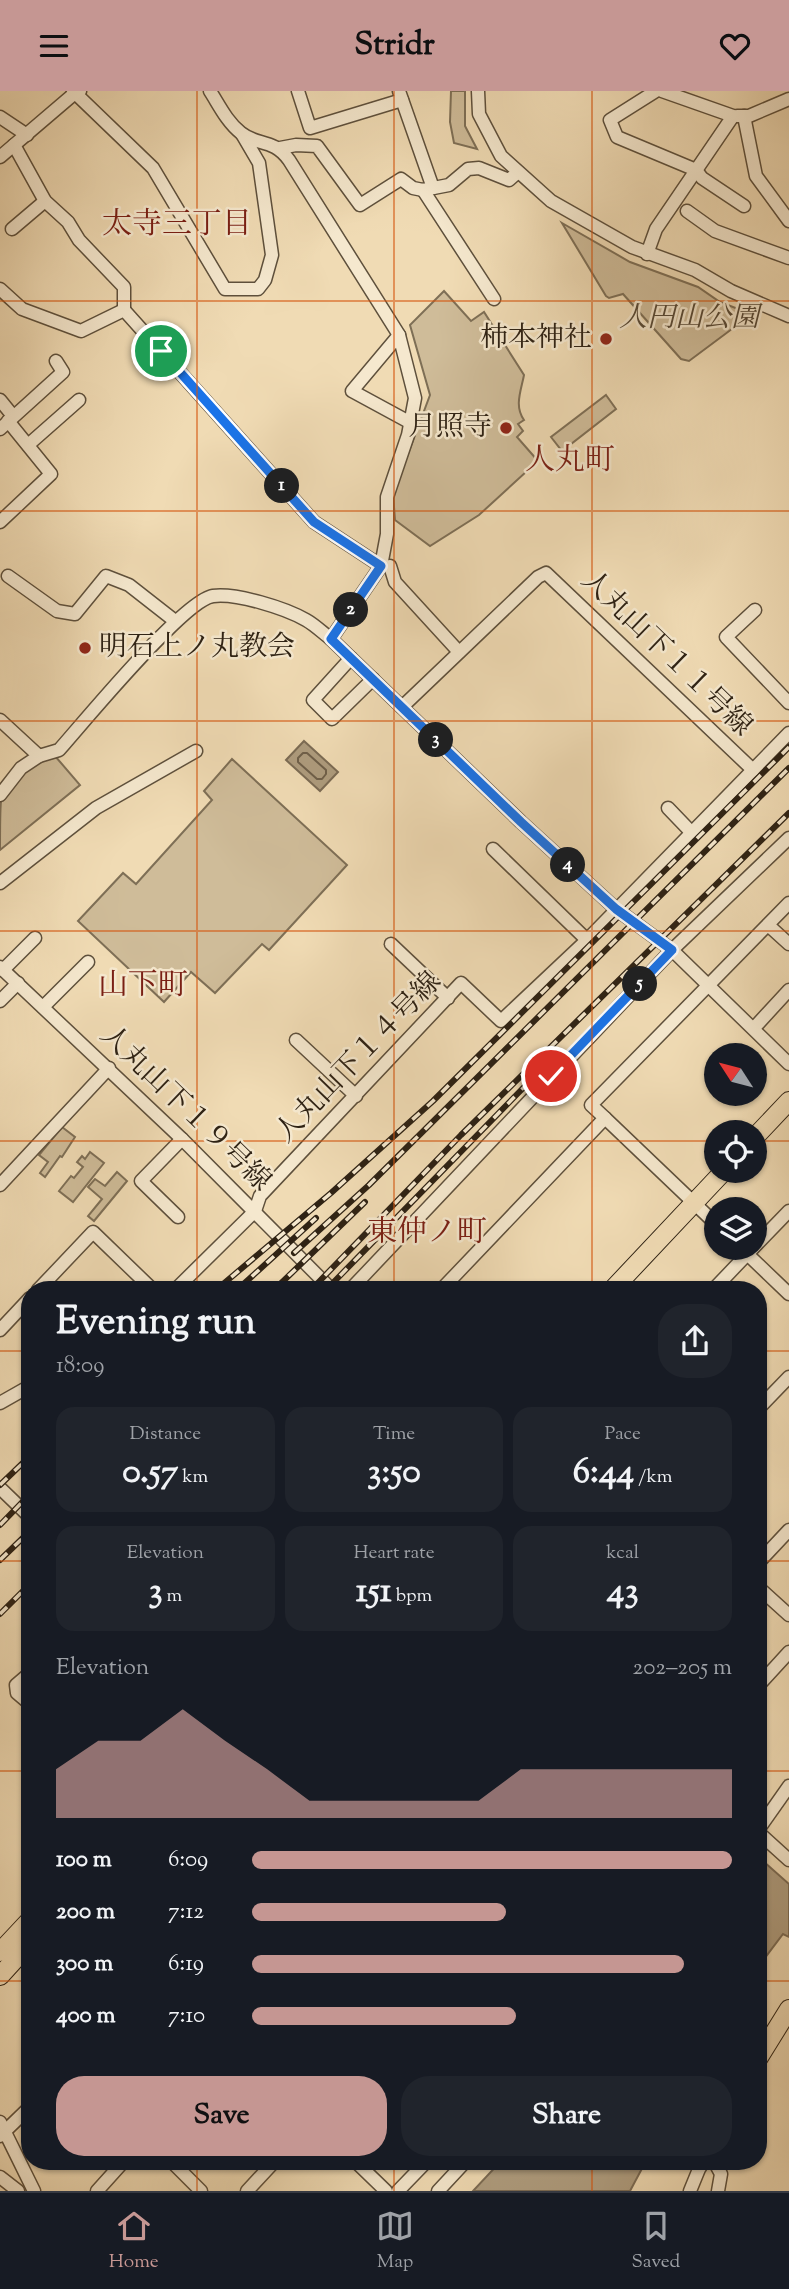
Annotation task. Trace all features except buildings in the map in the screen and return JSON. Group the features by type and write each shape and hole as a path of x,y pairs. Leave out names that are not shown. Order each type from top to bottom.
{"highway":[{"path":"767,1124 789,1101"},
{"path":"620,1281 712,1183"},
{"path":"0,1952 21,1930"},
{"path":"0,1976 21,1953"},
{"path":"767,2044 789,2009"}],"street":[{"path":"0,157 76,92 153,168 225,289 258,289 265,280 272,255 259,163 242,134 223,112 210,91"},
{"path":"298,91 310,128 401,96 428,188 494,299"},
{"path":"478,91 479,114 501,156 551,201 648,254 695,270 731,291 789,316"},
{"path":"656,91 610,120 617,137 696,170 702,178 744,206"},
{"path":"662,91 738,116"},
{"path":"648,254 656,229 696,170 738,116 789,99"},
{"path":"738,116 756,176 789,221"},
{"path":"0,117 27,135"},
{"path":"242,134 280,148 296,145 317,146 360,205 401,179 413,188 428,188 449,185 468,169 480,167 509,180 518,172"},
{"path":"14,145 45,201 68,222 79,240 124,287 124,310 314,522 385,566 395,582 459,652 402,707"},
{"path":"280,148 399,335 415,398 411,423 387,497 385,566 331,639"},
{"path":"12,229 45,201"},
{"path":"687,211 715,231 789,258"},
{"path":"0,289 22,309 81,331 124,310"},
{"path":"399,335 352,391 411,423"},
{"path":"7,422 63,372 56,361"},
{"path":"0,400 7,422 51,474 0,522"},
{"path":"27,445 79,400"},
{"name":"人丸山下１１号線","path":"459,652 538,577 546,573 752,770"},
{"path":"8,576 57,611 75,614 106,576 129,585 175,621"},
{"path":"0,795 21,768 39,756 59,751 175,621 210,596 255,601 305,619 331,639 521,822 616,909 672,950 789,1064"},
{"path":"755,610 726,637 789,703"},
{"path":"351,658 313,699 332,719 373,679"},
{"path":"0,720 39,756"},
{"name":"人丸山下１４号線","path":"184,1281 255,1212 260,1196 461,983 501,1021 587,940 789,733"},
{"path":"0,883 96,808 197,751"},
{"path":"668,808 692,833"},
{"path":"359,1281 672,950 789,838"},
{"path":"494,849 587,940"},
{"path":"704,1213 591,1105 789,903"},
{"path":"768,925 789,944"},
{"path":"2,968 35,938"},
{"path":"391,944 448,998"},
{"path":"43,1006 88,962"},
{"name":"人丸山下１９号線","path":"2,968 182,1139 323,1281"},
{"path":"0,1001 18,983"},
{"path":"754,1028 789,990"},
{"path":"296,1040 356,1096"},
{"path":"0,1185 109,1068"},
{"path":"450,1281 605,1118"},
{"path":"178,1217 141,1181 182,1139"},
{"path":"767,1232 789,1211"},
{"path":"47,1281 93,1233 144,1281"},
{"path":"721,1281 739,1260"},
{"path":"759,1260 789,1294"},
{"path":"0,1329 21,1307"},
{"path":"767,1400 789,1377"},
{"path":"0,1403 21,1391"},
{"path":"0,1488 21,1508"},
{"path":"767,1553 789,1530"},
{"path":"767,1595 789,1615"},
{"path":"767,1676 789,1652"},
{"path":"21,1681 16,1685 17,1693 21,1696"},
{"path":"767,1818 789,1786"},
{"path":"767,1839 789,1860"},
{"path":"21,2114 2,2130 21,2166"},
{"path":"23,2170 34,2191"},
{"path":"97,2191 116,2170"},
{"path":"180,2170 201,2191"},
{"path":"247,2191 267,2170"},
{"path":"364,2170 386,2191"},
{"path":"398,2191 418,2170"},
{"path":"438,2191 458,2170"},
{"path":"690,2191 700,2170"},
{"path":"718,2191 719,2170"}],"green space":[{"path":"451,91 465,91 465,126 477,149 454,143 450,122"},
{"name":"人円山公園","path":"562,223 630,262 698,287 720,302 746,312 748,317 689,361 681,359 623,294 609,298 606,296"},
{"name":"月照寺","path":"444,291 471,321 484,312 524,375 519,409 524,420 518,424 523,431 517,437 538,461 479,515 430,546 395,520 393,494 430,395 410,325"},
{"path":"606,395 616,409 562,451 551,437"},
{"path":"55,756 80,785 0,850 1,801 5,793 23,773"},
{"path":"232,759 347,865 269,950 262,944 215,993 191,972 164,1002 78,921 123,873 136,884 212,800 204,791"},
{"path":"62,1127 75,1137 45,1177 40,1173 48,1162 39,1155"},
{"path":"90,1152 104,1163 73,1202 59,1191 71,1176 74,1178 83,1167 77,1162 82,1156 85,1159"},
{"path":"117,1172 127,1181 94,1221 88,1216 102,1199 88,1187 95,1179 105,1186"}],"water":[{"path":"304,741 338,772 320,791 286,760"},
{"path":"767,1865 789,1884 789,1937 783,1934 767,1955"},
{"path":"493,2170 641,2170 630,2191 473,2191"}],"railway":[{"path":"227,1281 331,1193 433,1101 789,747"},
{"path":"294,1253 369,1185 789,768"},
{"path":"320,1281 461,1135 789,813"},
{"path":"335,1281 528,1083"},
{"path":"283,1281 365,1202"},
{"path":"247,1281 316,1218"},
{"path":"0,1485 21,1465"},
{"path":"0,1525 21,1503"},
{"path":"0,1560 21,1540"},
{"path":"0,1614 21,1593"}],"place":[{"name":"柿本神社","path":"606,339"},
{"name":"月照寺","path":"506,428"},
{"name":"明石上ノ丸教会","path":"85,648"}],"district":[{"name":"太寺三丁目","path":"177,225"},
{"name":"人丸町","path":"570,461"},
{"name":"山下町","path":"143,986"},
{"name":"東仲ノ町","path":"427,1233"}],"route":[{"path":"161,351 314,522 381,566 331,639 521,822 616,909 672,950 551,1076"}]}
